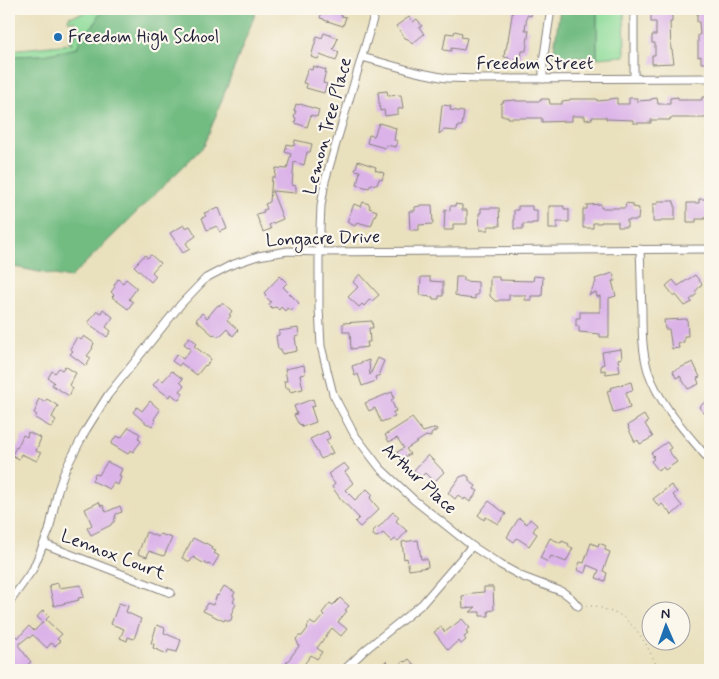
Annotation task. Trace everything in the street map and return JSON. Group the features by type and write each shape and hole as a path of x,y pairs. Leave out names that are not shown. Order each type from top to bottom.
{"street":[{"name":"Lemon Tree Place","path":"319,252 321,206 325,181 376,9"},
{"path":"543,79 543,62 551,9"},
{"path":"634,9 634,78"},
{"name":"Freedom Street","path":"362,58 446,78 481,80 710,78"},
{"path":"640,249 642,337 648,371 674,418 710,461"},
{"name":"Longacre Drive","path":"9,603 33,569 49,531 58,490 65,470 86,430 108,396 181,304 206,278 231,264 266,254 288,251 710,249"},
{"name":"Arthur Place","path":"319,252 321,346 332,394 354,434 380,468 414,500 472,546 501,566 562,592 578,606"},
{"name":"Lennox Court","path":"44,544 171,593"},
{"path":"344,670 365,650 422,604 472,546"}],"path":[{"path":"578,606 596,606 622,616 636,629 659,670"}],"green space":[{"path":"91,9 105,9 77,48 44,55 9,56 9,50 72,44 72,42 69,42 69,39 76,37 75,21 68,21 69,17"},
{"path":"105,9 257,9 204,146 70,278 9,266 9,56 44,55 77,48 80,40"},
{"path":"560,9 597,9 597,58 553,56"},
{"path":"597,9 624,9 625,56 597,58"}],"building":[{"path":"323,9 343,9 341,16 346,17 343,26 320,18"},
{"path":"513,9 532,9 531,16 527,15 525,30 529,30 526,51 522,51 521,60 504,57"},
{"path":"655,9 670,9 670,12 672,12 672,22 670,22 671,50 674,63 652,64 652,55 655,55 655,43 652,43 652,35 656,35 656,22 651,22 651,14 655,14"},
{"path":"699,9 710,9 710,63 701,63 701,56 698,57 698,35 700,35 697,14 699,14"},
{"path":"409,17 413,22 417,19 422,26 419,27 424,34 412,44 396,26"},
{"path":"455,31 462,33 461,37 467,38 464,50 451,48 451,51 443,50 446,33 454,34"},
{"path":"324,33 338,38 333,50 339,52 336,61 320,55 318,59 311,57 317,36 322,38"},
{"path":"313,66 326,70 323,83 327,84 324,93 306,88 307,84 303,83 308,69 312,70"},
{"path":"387,91 388,96 401,95 403,108 398,109 398,114 385,116 384,110 380,111 378,92"},
{"path":"678,97 678,100 702,100 702,97 710,97 710,118 670,118 670,120 651,120 651,123 633,123 633,120 606,119 606,117 592,117 592,119 585,120 585,116 572,116 572,121 542,122 542,118 508,118 508,116 501,116 501,103 503,101 541,101 541,99 549,99 550,104 562,104 562,101 570,99 597,99 597,101 617,98 617,104 629,104 629,98 637,98 637,101 657,98 658,104 670,104 670,98"},
{"path":"296,104 319,110 317,117 311,115 307,127 295,123 296,111 294,111"},
{"path":"442,105 451,106 450,110 464,112 462,126 458,126 457,131 444,130 439,134"},
{"path":"379,123 396,128 394,140 398,141 396,147 386,145 385,148 367,143 369,135 374,136"},
{"path":"295,140 312,144 310,152 307,152 304,165 294,162 292,185 296,186 296,193 272,191 283,219 269,225 271,229 263,232 256,214 267,209 265,204 270,202 272,177 275,177 276,168 287,169 291,154 285,152 287,144 294,146"},
{"path":"358,161 376,167 375,170 384,173 382,180 379,179 377,185 371,184 369,188 357,185 360,171 355,170"},
{"path":"699,199 706,199 706,202 710,202 710,217 696,219 696,222 687,222 687,203 699,203"},
{"path":"658,201 674,201 675,220 653,222 653,204 658,204"},
{"path":"363,202 369,204 369,208 377,211 371,226 357,222 355,226 347,222 354,204 361,207"},
{"path":"626,203 633,204 633,207 639,208 638,220 627,220 627,227 618,227 618,222 601,222 593,223 593,228 583,228 583,209 587,209 587,205 601,204 601,208 625,208"},
{"path":"455,204 462,205 462,210 467,210 467,224 453,224 453,230 444,230 445,210 450,211 450,206 455,206"},
{"path":"432,205 433,224 419,225 419,230 410,230 409,211 415,211 415,207"},
{"path":"518,206 532,206 532,210 537,210 537,223 523,224 523,229 514,229 514,210 518,210"},
{"path":"549,206 564,206 564,209 569,209 569,222 557,222 557,229 549,229"},
{"path":"219,208 227,229 220,232 217,226 207,230 202,218 206,216 204,213"},
{"path":"481,208 499,208 500,226 488,226 488,230 480,230 479,213 481,213"},
{"path":"184,225 185,228 190,226 196,236 186,243 190,249 183,253 170,233"},
{"path":"145,255 147,258 151,255 160,263 152,272 156,276 151,282 134,266"},
{"path":"613,273 615,281 612,281 616,296 609,298 609,337 579,332 579,326 576,326 576,318 580,318 580,312 600,312 600,296 597,297 596,292 589,295 596,282 595,279"},
{"path":"360,274 379,295 372,301 370,299 364,306 362,304 359,307 348,297 358,287 353,282"},
{"path":"695,275 702,284 695,292 697,294 690,300 692,302 685,306 666,286 673,280 678,286"},
{"path":"280,276 287,283 283,287 299,303 291,311 287,308 285,311 281,307 279,310 276,307 272,308 269,305 271,302 264,293"},
{"path":"534,276 543,277 542,296 531,296 531,300 525,300 525,295 509,295 509,300 495,301 490,296 490,277 499,277 499,280 533,281"},
{"path":"421,277 430,277 430,281 443,282 443,296 439,296 439,299 433,299 433,297 420,295"},
{"path":"456,277 464,277 464,281 478,282 478,295 475,295 475,299 455,295"},
{"path":"118,279 123,283 126,279 137,288 129,299 133,302 128,309 112,297 114,295 111,292"},
{"path":"223,303 232,311 229,315 231,316 227,320 238,330 233,336 227,329 220,336 213,335 196,320 202,313 207,318 218,305 220,306"},
{"path":"103,309 113,317 106,327 111,331 107,337 88,323 97,311 101,313"},
{"path":"687,319 688,336 684,336 684,342 678,343 679,348 672,349 669,329 665,329 664,320"},
{"path":"372,321 373,328 369,328 370,342 367,342 368,347 351,349 350,332 343,332 343,323"},
{"path":"298,328 299,336 295,337 297,351 282,354 281,349 278,349 276,336 279,335 279,331"},
{"path":"84,336 94,343 87,356 91,358 86,366 70,354 73,351 70,349 77,337 81,340"},
{"path":"189,337 197,343 194,346 211,359 197,375 181,363 179,366 172,361 177,354 183,359 191,349 184,344"},
{"path":"621,349 622,358 618,359 620,372 606,374 605,370 601,371 601,365 604,364 602,352"},
{"path":"378,358 384,361 379,373 380,375 375,377 376,381 362,386 358,374 355,376 352,366 369,360 370,375"},
{"path":"693,362 700,377 697,378 699,384 688,389 680,376 676,378 673,371"},
{"path":"304,365 305,374 300,375 303,389 290,392 289,388 285,388 284,381 287,381 285,369"},
{"path":"65,366 76,373 69,385 73,388 69,396 52,385 54,382 48,378 52,371 55,373 59,368 62,370"},
{"path":"172,371 183,379 180,382 184,386 180,391 183,393 179,400 171,394 169,397 153,385 159,378 163,381"},
{"path":"631,382 633,390 626,392 630,408 613,412 607,391 611,390 610,388"},
{"path":"392,392 394,398 391,400 396,411 393,412 395,417 381,422 375,408 369,411 365,403"},
{"path":"710,398 710,408 704,413 699,407"},
{"path":"39,399 44,402 47,399 58,406 52,417 56,420 52,428 35,418 37,415 34,413"},
{"path":"313,399 315,406 311,407 316,422 302,427 294,415 297,414 294,406"},
{"path":"150,401 160,410 152,426 133,412 137,407 142,411"},
{"path":"644,415 648,422 645,424 653,437 640,444 638,440 635,442 628,425"},
{"path":"412,418 423,432 436,428 437,430 431,434 431,437 426,436 406,449 410,454 401,459 397,452 404,448 397,438 389,442 385,435"},
{"path":"129,427 140,434 138,438 141,441 133,452 130,450 128,454 111,444 116,436 121,438"},
{"path":"327,431 330,438 326,440 333,453 321,459 310,439"},
{"path":"28,432 41,438 36,451 41,453 37,461 21,454 19,459 12,455 23,435 27,437"},
{"path":"667,442 671,448 668,450 677,462 665,470 663,467 658,470 651,461 654,459 652,457 654,456 651,453"},
{"path":"428,455 444,472 434,482 425,473 421,477 414,470"},
{"path":"107,462 122,469 118,485 113,483 110,489 92,481 95,474 99,475"},
{"path":"344,463 349,469 345,472 353,483 345,490 355,500 367,489 373,495 370,498 379,509 360,527 355,522 359,518 332,487 335,484 328,474"},
{"path":"466,475 469,477 469,481 476,486 474,489 478,491 470,502 458,495 455,499 448,493 460,477"},
{"path":"671,485 677,492 673,495 682,506 672,515 662,504 659,507 653,499"},
{"path":"489,501 506,514 498,524 486,517 484,520 478,515"},
{"path":"99,502 101,506 103,505 106,512 120,506 122,512 116,514 111,525 91,535 87,528 92,525 85,509"},
{"path":"393,512 399,517 396,521 407,531 398,541 395,539 392,542 383,533 376,537 373,535 373,531"},
{"path":"519,518 527,524 530,519 537,525 533,531 537,534 529,546 517,538 514,542 507,537"},
{"path":"146,532 158,537 160,534 172,538 164,556 149,551 147,557 138,554"},
{"path":"193,538 206,543 212,547 211,549 216,551 214,553 219,556 213,566 193,557 190,562 182,558"},
{"path":"550,538 569,544 568,546 573,548 566,562 551,556 548,562 540,558"},
{"path":"418,540 421,559 427,559 428,567 409,570 407,558 404,559 402,542"},
{"path":"591,543 598,546 599,543 606,546 605,550 610,552 603,571 607,573 605,581 596,578 599,570 587,565 585,573 577,570 580,562 584,563"},
{"path":"58,583 59,588 81,585 84,597 54,606 49,585"},
{"path":"224,586 235,592 233,602 236,604 229,621 225,619 224,621 203,611 207,603 213,605 217,595"},
{"path":"484,587 493,587 494,610 488,611 489,616 480,616 480,612 470,612 476,607 463,608 462,596 484,592"},
{"path":"340,598 349,606 338,622 347,629 341,636 332,628 317,648 322,652 317,659 311,655 300,670 281,670 299,646 296,639 302,636 310,622 315,625 324,615 322,613 330,603 333,605"},
{"path":"119,603 128,606 126,612 141,619 134,639 128,637 127,641 120,638 124,629 111,624"},
{"path":"43,610 49,616 46,620 62,634 57,639 60,641 55,646 51,643 47,648 33,635 28,637 18,645 31,662 26,666 30,670 11,670 9,667 9,643 17,636 18,638 29,626 34,631 43,622 37,617"},
{"path":"462,619 470,628 466,631 468,634 464,637 466,640 461,644 458,641 448,650 434,632 441,627 445,632"},
{"path":"157,625 165,628 164,633 181,640 177,652 168,650 167,654 153,648 154,644 151,643"},
{"path":"409,659 419,670 394,670 404,661"},
{"path":"386,661 394,670 382,670 379,667"}],"place":[{"name":"Freedom High School","path":"58,37"}]}
